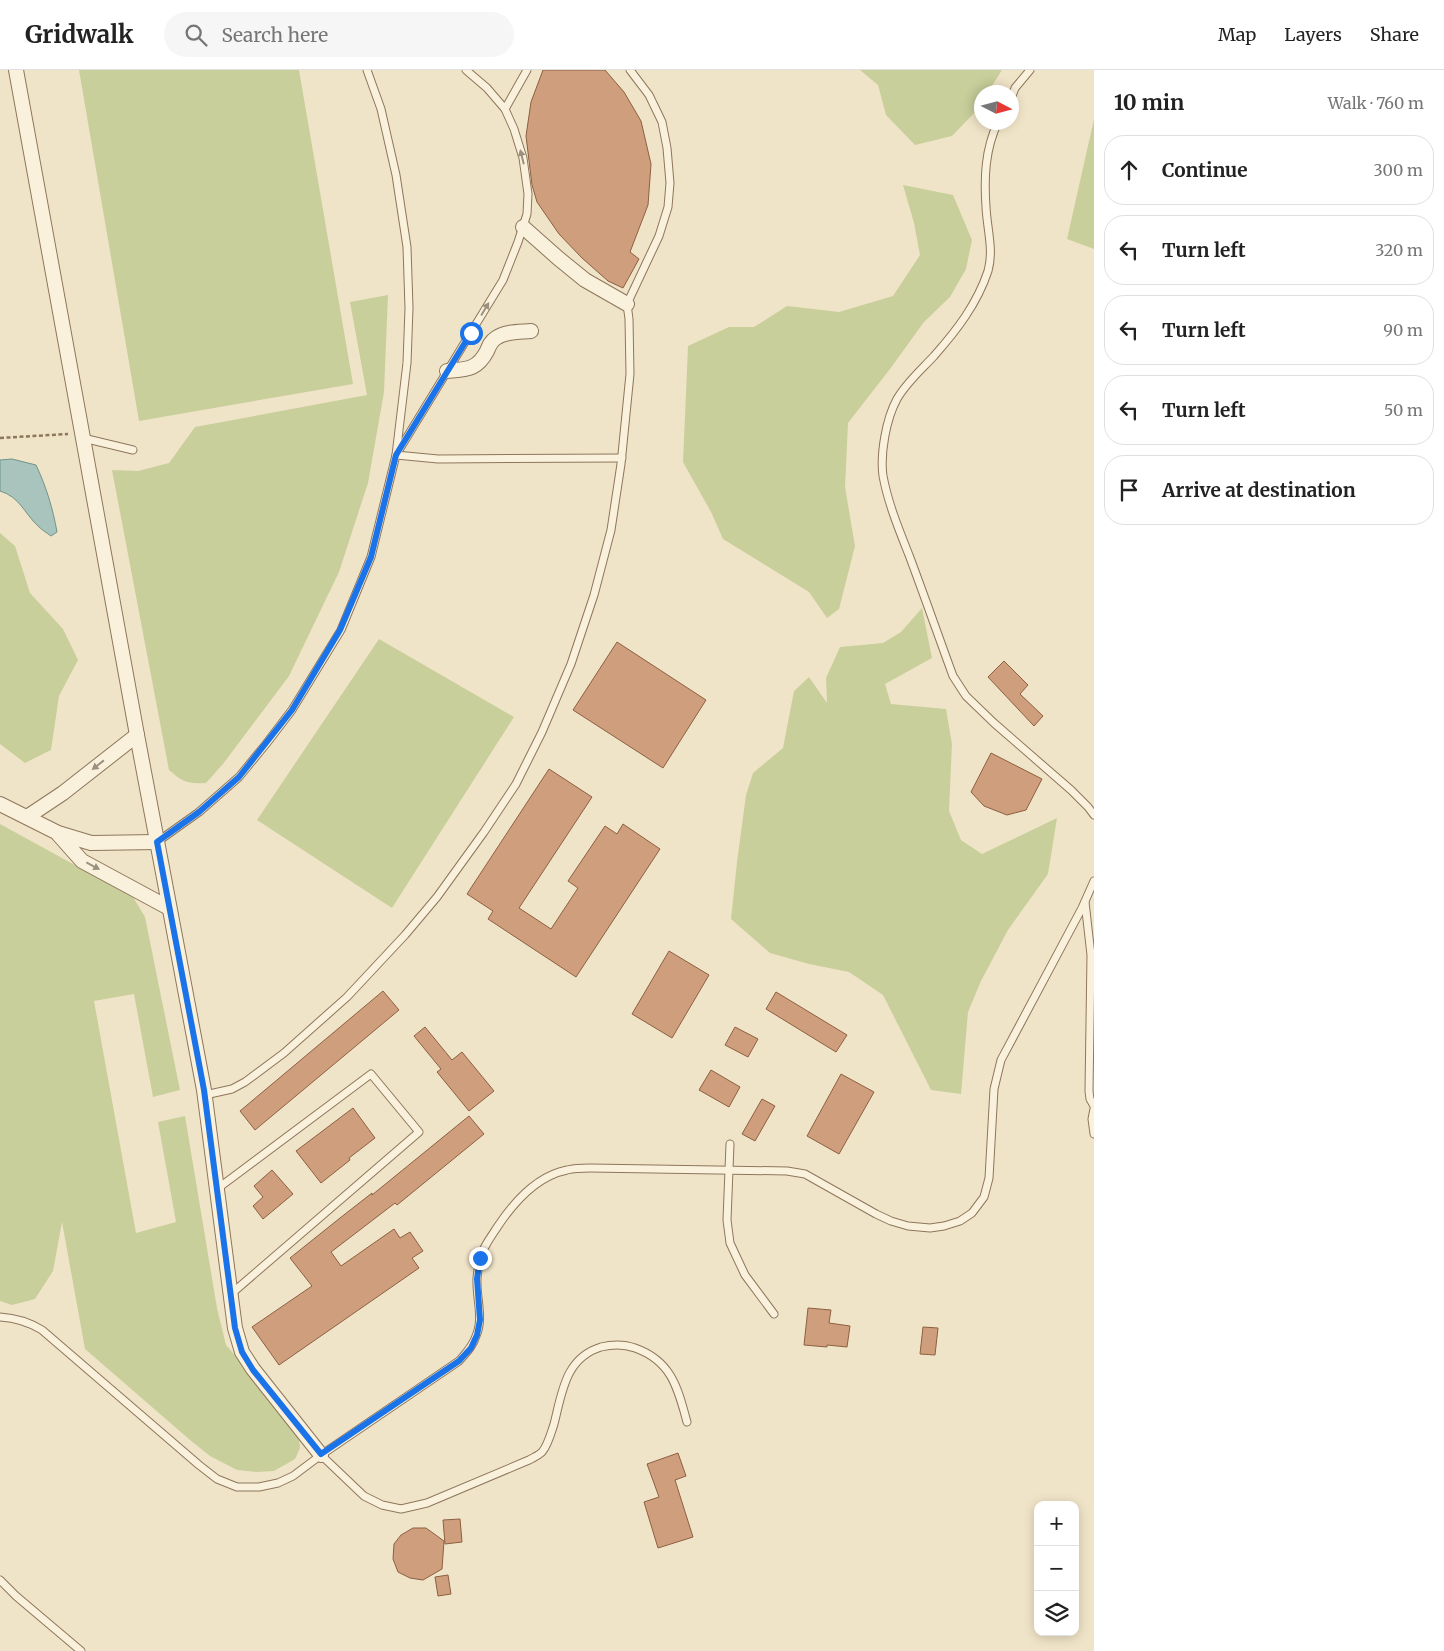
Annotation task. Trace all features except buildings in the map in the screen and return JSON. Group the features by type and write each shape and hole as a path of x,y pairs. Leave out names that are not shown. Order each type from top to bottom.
{"street":[{"path":"16,70 137,735 205,1095 235,1328 242,1352 253,1370 321,1454"},
{"path":"523,227 585,280 627,304"},
{"path":"447,372 470,369 475,366 483,359 496,337 504,334 531,331"},
{"path":"27,817 63,793 137,735"},
{"path":"0,804 58,833 91,842 157,842"},
{"path":"58,833 82,861 170,908"}],"lane":[{"path":"157,842 199,812 239,777 292,710 340,630 371,557 396,455 407,363 409,308 407,247 396,175 381,109 367,70"},
{"path":"396,455 503,280 527,214 528,194 523,158 514,129 505,109 487,88 466,70"},
{"path":"505,109 527,70"},
{"path":"205,1095 232,1089 245,1082 284,1053 347,997 405,935 484,832 516,784 542,732 571,664 591,604 611,530 622,458 630,374 630,319 627,304 659,236 668,207 670,183 667,148 662,122 649,95 630,70"},
{"path":"1018,85 1030,70"},
{"path":"994,130 986,164 986,208 990,241 990,263 984,284 971,310 934,355 917,372 897,400 888,424 883,449 883,476 895,518 953,676 966,696 1071,790 1094,815"},
{"path":"82,436 133,450"},
{"path":"396,455 438,459 622,458"},
{"path":"0,1317 18,1319 42,1330 199,1466 218,1479 237,1486 259,1487 278,1483 293,1476 321,1454 459,1361 471,1348 477,1335 480,1320 477,1279 480,1258 486,1244 519,1198 534,1186 566,1170 590,1168 788,1171 805,1174 891,1222 930,1228 960,1221 972,1213 984,1197 989,1178 994,1090 1001,1060 1094,882"},
{"path":"1085,902 1091,955 1090,1099 1094,1107 1092,1119 1094,1134"},
{"path":"218,1189 371,1074 419,1132 231,1294"},
{"path":"730,1144 728,1220 730,1243 745,1275 774,1314"},
{"path":"321,1454 364,1496 382,1505 401,1509 427,1503 529,1460 542,1452 550,1436 566,1377 575,1364 592,1350 612,1344 630,1346 649,1353 667,1369 677,1386 687,1422"},
{"path":"0,1580 72,1645 82,1651"}],"path":[{"path":"0,438 82,436"}],"green space":[{"path":"79,70 299,70 353,384 139,421"},
{"path":"860,70 1002,70 992,85 974,85 974,113 952,136 915,145 886,115 878,85"},
{"path":"1094,119 1094,249 1067,239"},
{"path":"903,185 953,195 972,240 966,269 950,297 924,322 848,423 845,487 855,546 839,609 827,618 809,592 723,539 711,512 683,462 688,346 729,327 754,327 787,306 839,312 893,296 920,255 914,223"},
{"path":"388,295 384,392 368,483 339,572 289,676 223,764 206,783 186,781 169,770 112,470 138,471 169,463 195,427 367,395 350,302"},
{"path":"0,533 15,546 30,593 63,629 78,660 59,696 51,750 25,763 0,744"},
{"path":"922,608 932,658 885,684 891,704 946,709 952,744 949,811 961,840 982,854 1057,818 1048,874 1008,930 981,981 968,1012 961,1094 931,1090 883,995 849,972 809,964 770,953 731,919 746,795 753,773 783,748 794,691 809,677 827,703 826,678 840,647 883,643 901,632"},
{"path":"379,639 514,717 392,908 257,820"},
{"path":"0,824 133,897 145,917 180,1090 153,1097 134,994 94,1001 136,1233 176,1222 158,1122 185,1116 217,1308 226,1345 260,1384 299,1438 300,1448 295,1459 274,1471 237,1470 210,1456 85,1349 62,1222 53,1271 35,1299 12,1305 0,1301"}],"water":[{"path":"12,459 36,465 46,489 57,532 51,536 33,521 17,501 0,491 0,460"}],"route":[{"path":"471,333 396,455 371,557 340,630 292,710 239,777 199,812 157,842 204,1090 235,1328 242,1352 253,1370 321,1454 459,1361 471,1348 477,1335 480,1320 477,1279 480,1258"}]}
